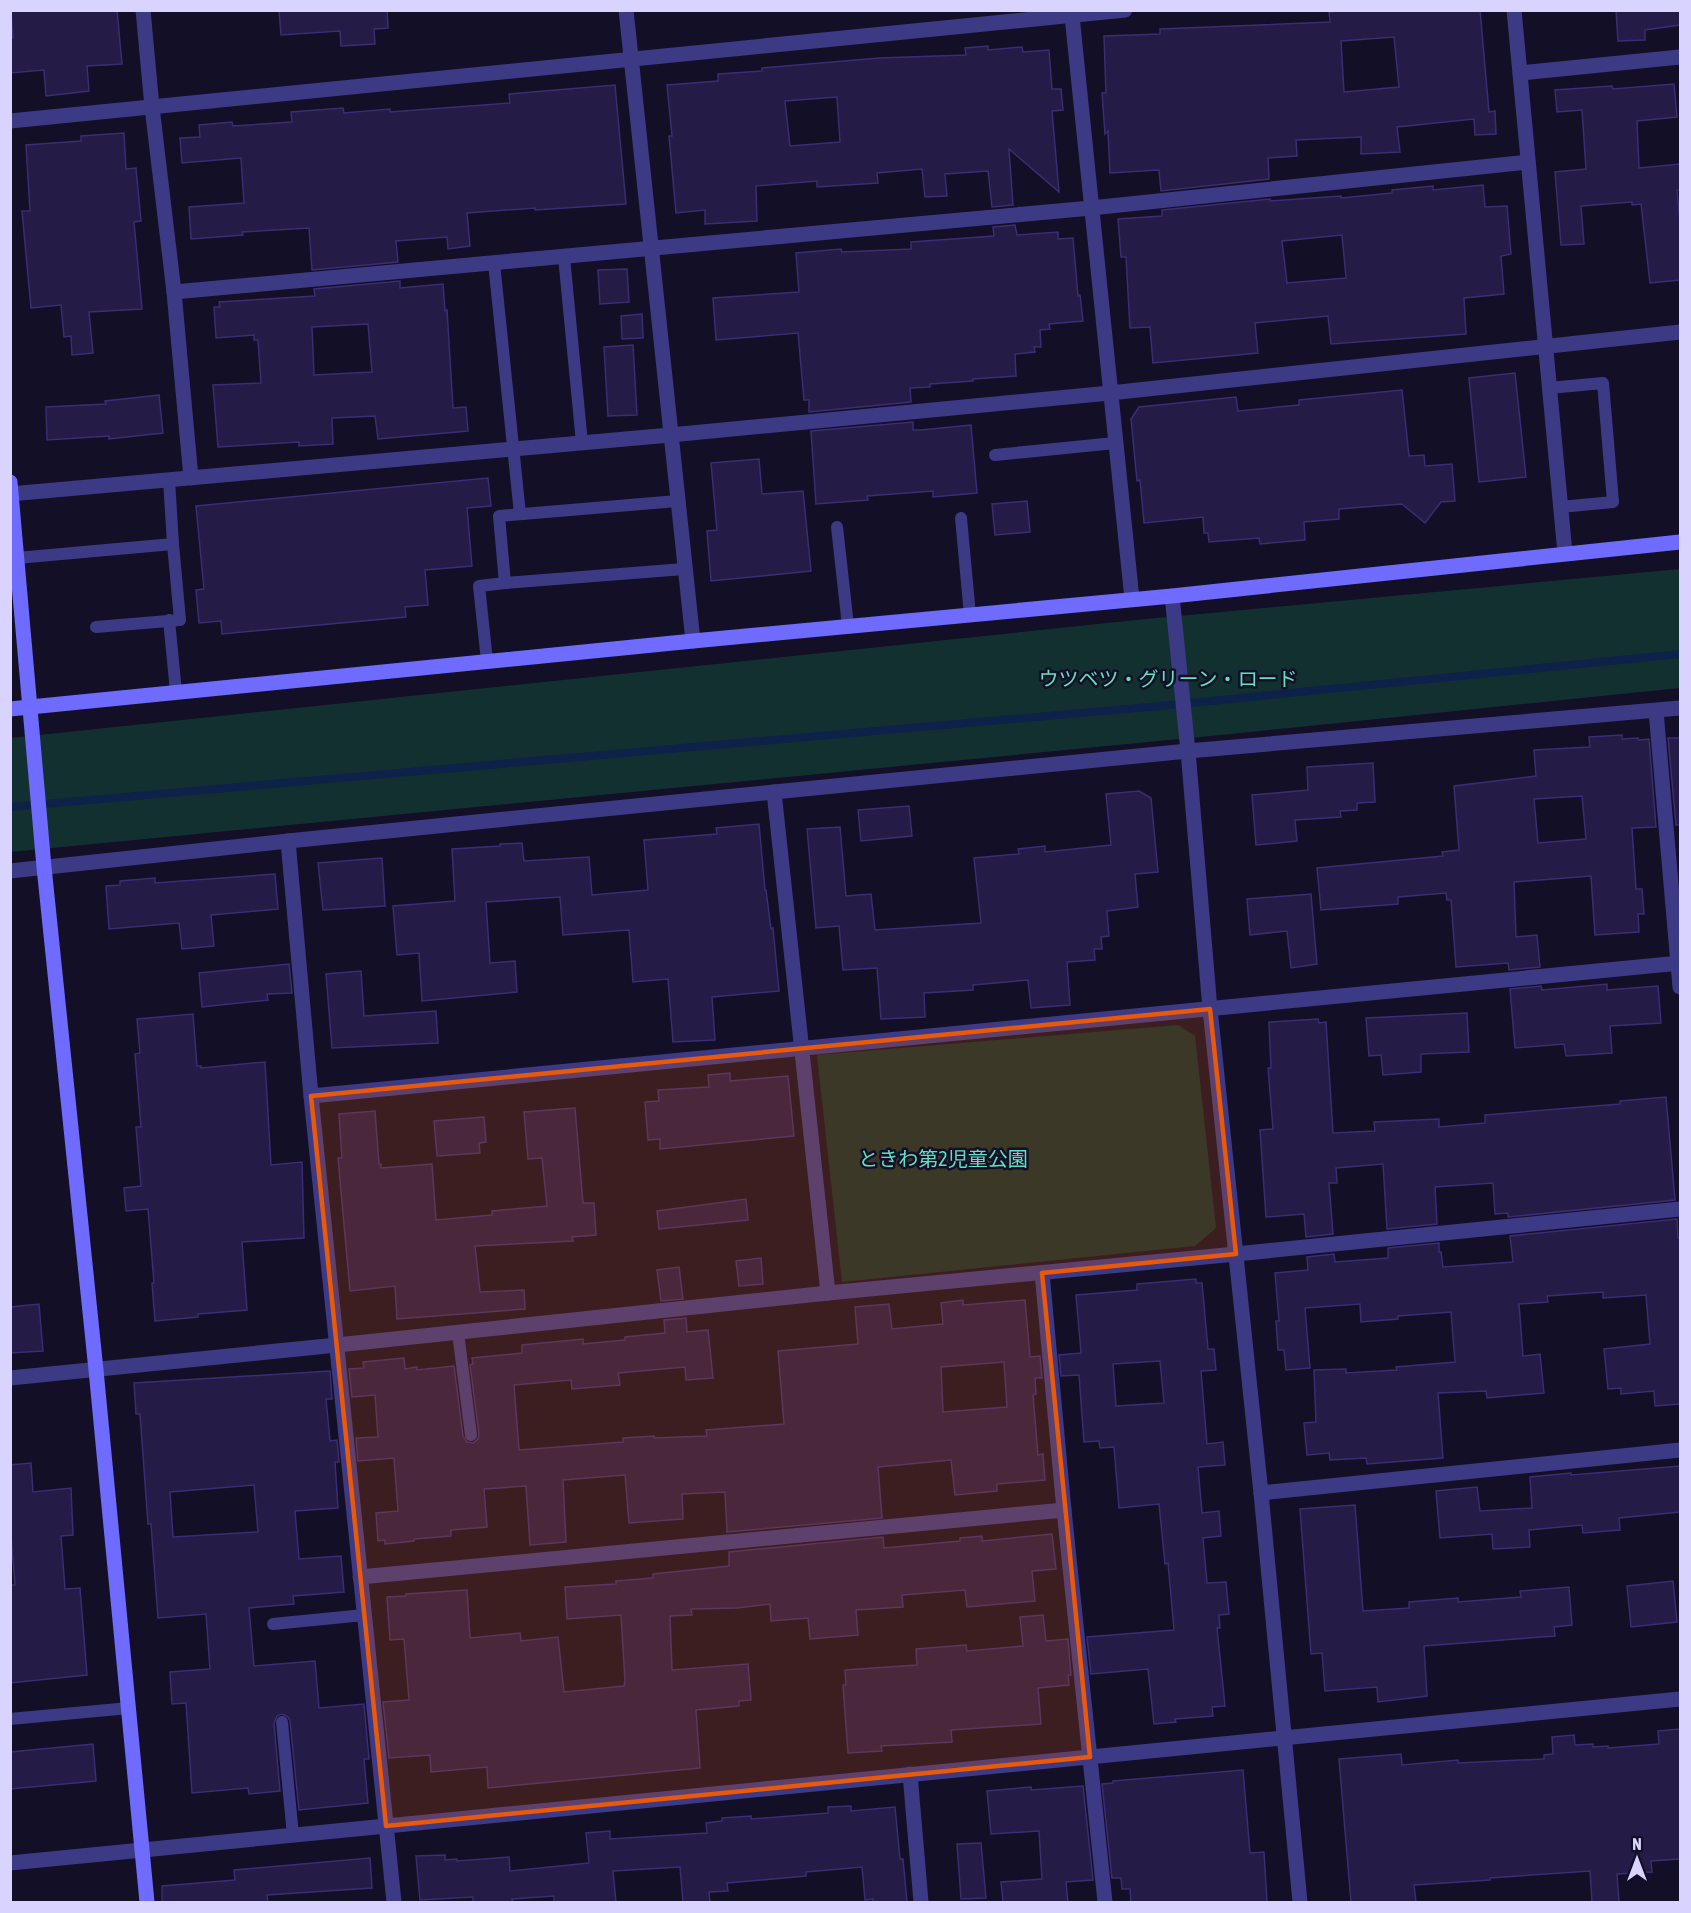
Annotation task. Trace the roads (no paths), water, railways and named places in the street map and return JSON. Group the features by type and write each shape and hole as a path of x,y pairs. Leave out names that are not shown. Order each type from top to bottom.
{"street":[{"path":"143,10 174,292 191,478"},
{"path":"626,10 693,641"},
{"path":"10,121 1125,10"},
{"path":"1514,10 1564,553"},
{"path":"1072,16 1132,599"},
{"path":"1520,73 1680,57"},
{"path":"174,292 1091,208 1528,162"},
{"path":"147,1902 96,1370 44,867 11,490 169,480 670,435 1110,393 1680,332"},
{"path":"10,709 1172,596 1680,542"},
{"path":"1172,596 1210,1009 1261,1493 1300,1902"},
{"path":"10,871 1188,751 1680,708"},
{"path":"1656,711 1680,987"},
{"path":"774,792 828,1293"},
{"path":"288,841 311,1096 394,1902"},
{"path":"311,1096 1679,963"},
{"path":"10,1378 337,1346 828,1293 1680,1209"},
{"path":"1042,1273 1105,1902"},
{"path":"1261,1493 1680,1450"},
{"path":"360,1578 1064,1510"},
{"path":"10,1863 1680,1699"},
{"path":"910,1774 921,1902"}],"lane":[{"path":"564,256 582,443"},
{"path":"494,263 520,514"},
{"path":"1549,387 1602,383 1613,502 1560,507"},
{"path":"995,455 1115,443"},
{"path":"96,627 180,620 169,480"},
{"path":"505,583 499,516 677,501"},
{"path":"961,518 969,615"},
{"path":"837,527 848,626"},
{"path":"17,558 173,544"},
{"path":"487,662 479,586 684,569"},
{"path":"169,620 176,692"},
{"path":"458,1333 471,1435"},
{"path":"273,1624 364,1615"},
{"path":"10,1719 129,1708"},
{"path":"282,1722 293,1835"}],"waterway":[{"path":"10,807 1161,706 1680,654"}],"park label":[{"name":"ウツベツ・グリーン・ロード","path":"1168,678"},
{"name":"ときわ第2児童公園","path":"943,1158"}]}
